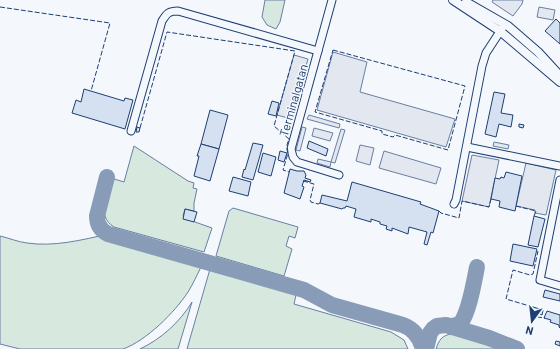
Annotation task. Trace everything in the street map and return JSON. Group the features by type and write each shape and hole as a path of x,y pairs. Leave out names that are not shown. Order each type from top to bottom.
{"main road":[{"path":"453,0 502,27 560,82"},
{"path":"462,0 538,52 560,76"}],"street":[{"name":"Terminalgatan","path":"332,0 291,149 293,157 297,162 339,175"},
{"path":"131,131 162,21 166,13 178,11 318,51"},
{"path":"454,204 467,147 482,66 486,53 502,27"},
{"path":"467,147 560,166"},
{"path":"560,180 540,280 560,286"}],"shaded area":[{"path":"265,0 285,0 280,22 276,29 267,25 262,17"},
{"path":"493,0 523,0 522,4 513,16 492,2"},
{"path":"539,7 555,10 553,20 537,17"},
{"path":"333,52 367,62 360,92 455,119 446,147 317,110"},
{"path":"294,55 308,59 291,119 277,115"},
{"path":"309,115 340,124 339,128 307,119"},
{"path":"302,127 306,128 300,151 296,150"},
{"path":"314,128 333,133 330,141 312,136"},
{"path":"341,129 345,130 335,163 331,162"},
{"path":"494,142 509,145 508,149 493,146"},
{"path":"360,145 374,148 370,165 356,161"},
{"path":"134,146 188,181 194,183 193,188 197,189 194,211 185,209 183,216 212,228 204,252 114,227 105,217 104,204 111,178 124,182"},
{"path":"384,151 441,168 436,184 379,168"},
{"path":"472,155 499,160 489,207 462,201"},
{"path":"318,159 331,162 330,167 317,163"},
{"path":"526,163 556,170 546,215 535,213 535,210 516,206"},
{"path":"233,208 298,227 295,238 289,236 286,246 292,249 284,276 216,256 229,211"},
{"path":"108,234 107,239 201,267 188,292 168,317 141,340 123,349 20,349 0,344 0,236 24,242 47,244 68,242"},
{"path":"210,269 295,294 294,304 391,332 404,340 408,349 187,349"},
{"path":"192,302 178,349 140,349 163,335 176,323"},
{"path":"452,334 504,349 436,349 441,338"}],"building":[{"path":"556,19 560,23 560,44 545,31"},
{"path":"84,89 124,101 125,98 133,100 125,129 72,113 76,100 81,102"},
{"path":"494,92 505,94 501,113 513,115 511,127 499,124 496,137 485,134"},
{"path":"272,101 279,103 276,116 268,114"},
{"path":"210,110 228,115 219,149 201,144"},
{"path":"519,124 524,125 523,128 519,127"},
{"path":"137,127 140,128 139,132 136,132"},
{"path":"309,141 328,149 326,156 307,148"},
{"path":"253,143 263,145 253,180 242,177"},
{"path":"201,144 219,149 210,181 194,176 199,156 197,156"},
{"path":"280,151 287,153 284,162 278,160"},
{"path":"263,153 276,157 271,176 258,172"},
{"path":"290,169 304,171 306,175 305,178 311,180 310,182 304,180 302,186 304,187 300,199 284,193"},
{"path":"506,172 522,176 515,211 499,207 500,201 491,199 495,178 504,178"},
{"path":"233,177 251,182 248,196 229,191"},
{"path":"352,182 421,202 420,204 439,211 433,233 431,232 427,245 424,244 427,232 409,227 408,234 392,228 392,231 386,229 387,226 380,224 380,222 371,219 371,222 354,217 356,209 346,206 342,209 320,203 322,195 347,201"},
{"path":"185,209 197,212 194,222 183,219"},
{"path":"534,216 545,219 538,247 528,245"},
{"path":"513,244 537,249 533,266 510,261"},
{"path":"545,290 560,294 560,301 543,297"},
{"path":"533,307 543,310 542,315 532,310"},
{"path":"547,311 560,315 560,328 559,325 550,322 551,320 544,318"},
{"path":"556,341 560,342 560,346 555,344"}],"taxiway":[{"path":"107,177 97,216 98,222 103,231 108,234 304,290 332,305 403,325 416,334 423,349"},
{"path":"452,326 460,324 466,313 477,267"},
{"path":"426,349 430,333 433,329 437,326 446,325 489,338 517,349"}],"fence":[{"path":"0,7 110,23 91,91"},
{"path":"140,128 167,32 295,51 274,126 289,139 287,145 288,153 283,170 289,172"},
{"path":"333,50 465,86 448,150 395,135 393,137 382,134 382,131 315,112 333,50"},
{"path":"303,181 314,184 310,200 311,202 318,204 320,203"},
{"path":"439,211 441,213 459,218 462,201 489,207 491,199"},
{"path":"516,206 536,211 534,216"},
{"path":"533,307 506,299 513,270 530,275 533,274 538,251"},
{"path":"530,316 545,318"}]}
